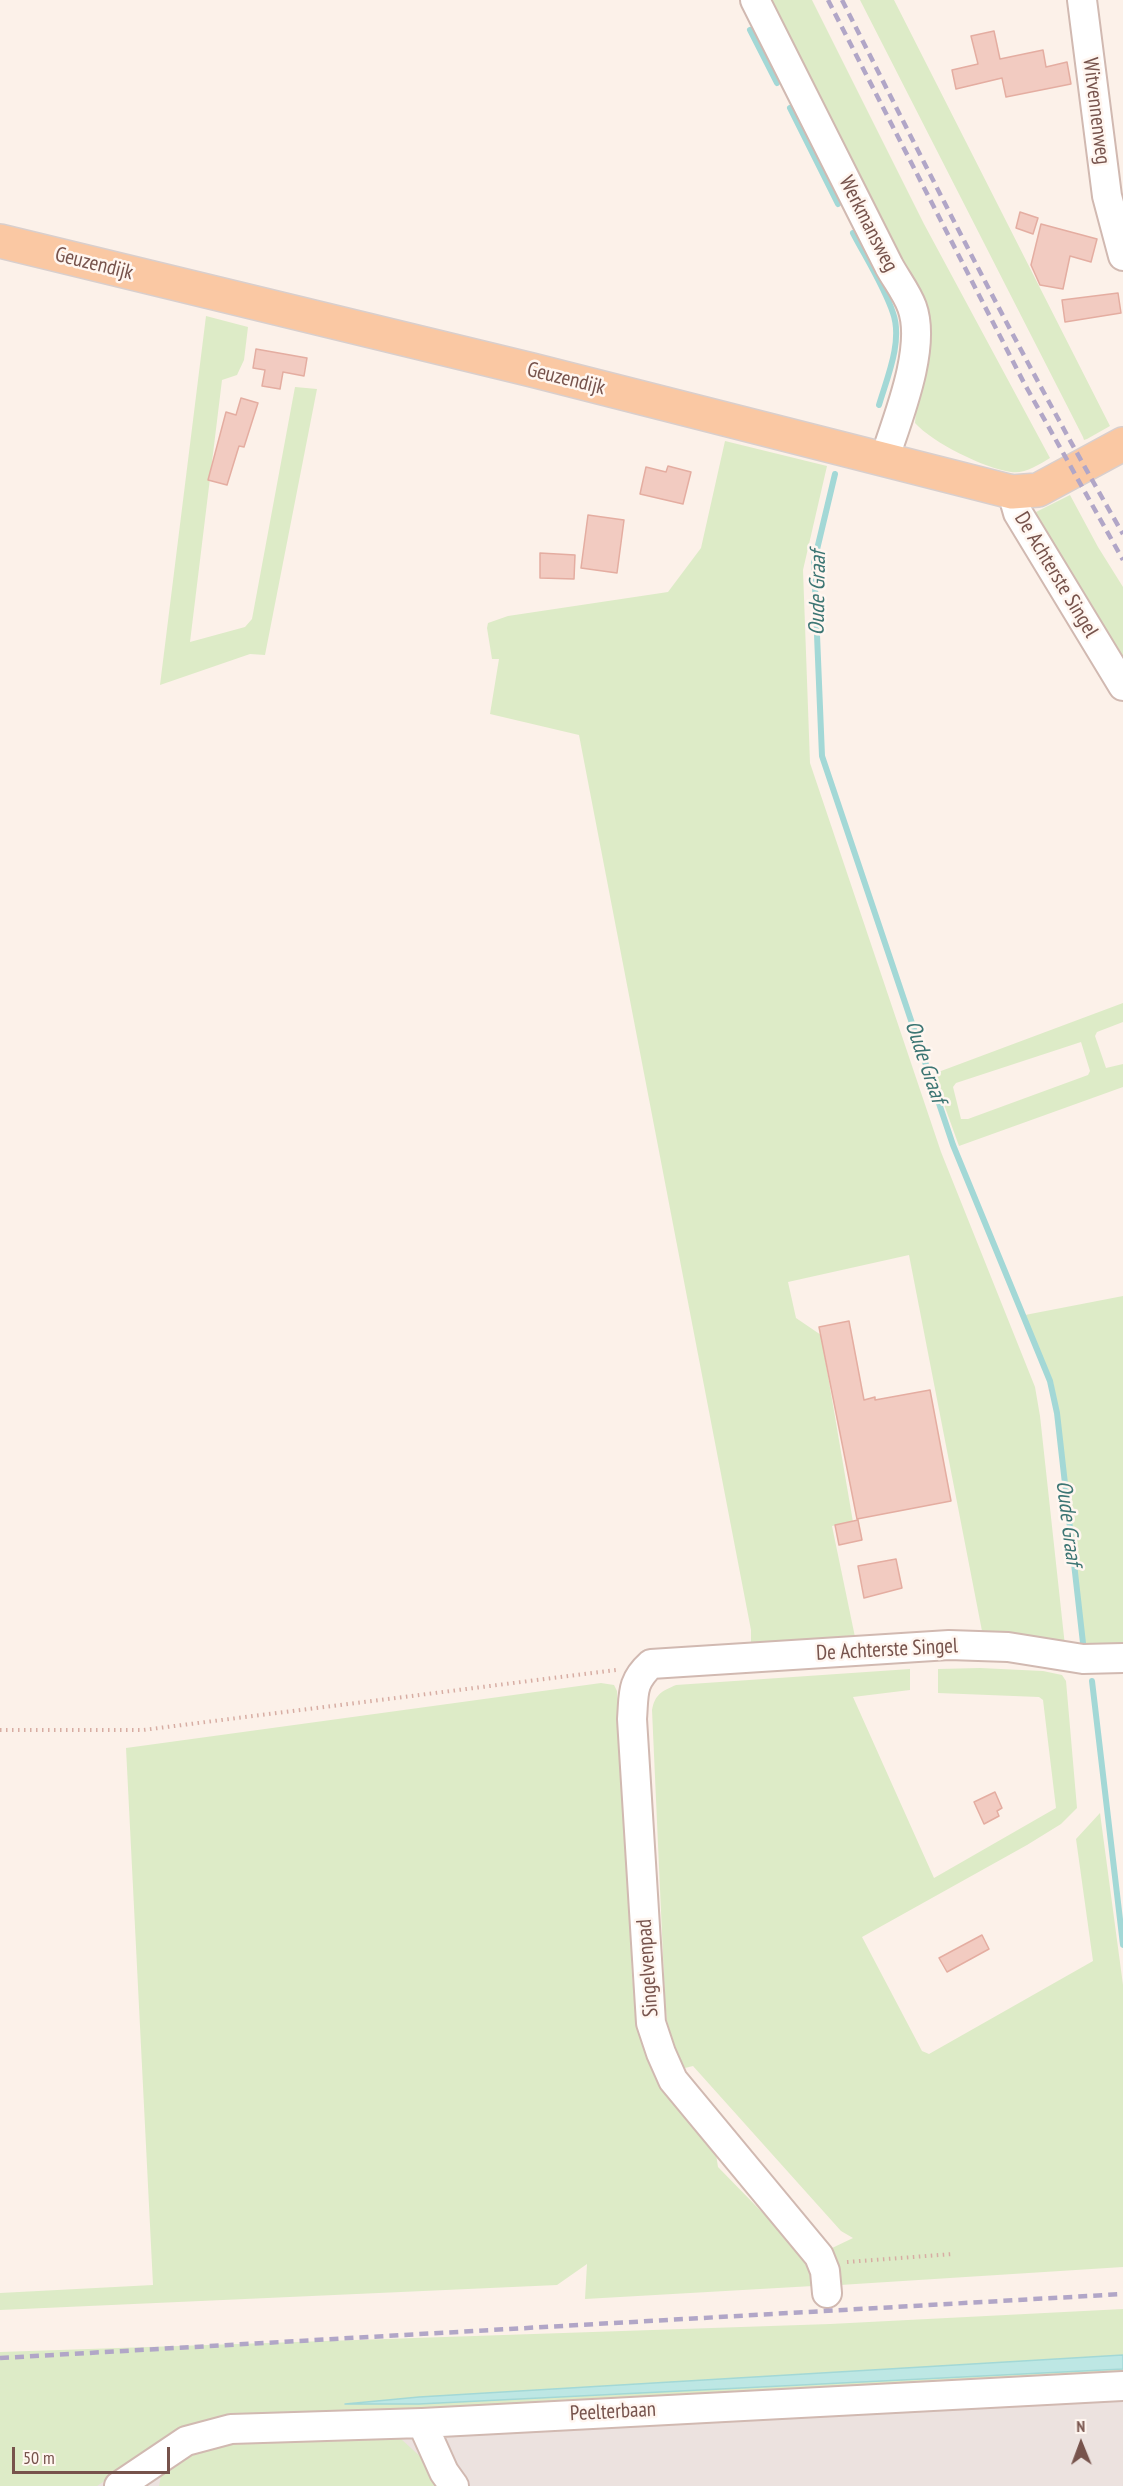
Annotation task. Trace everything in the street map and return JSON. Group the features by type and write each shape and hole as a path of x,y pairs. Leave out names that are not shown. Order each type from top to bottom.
{"main road":[{"name":"Geuzendijk","path":"0,241 532,370 1012,492 1038,490 1123,444"}],"street":[{"name":"Werkmansweg","path":"755,0 912,308 916,342 909,384 884,460"},
{"name":"Witvennenweg","path":"1082,0 1107,196 1123,256"},
{"name":"De Achterste Singel","path":"1012,492 1018,513 1123,686"},
{"name":"De Achterste Singel","path":"651,1664 949,1645 1008,1647 1083,1659 1123,1658"},
{"name":"Singelvenpad","path":"651,1664 639,1675 634,1690 632,1719 651,2024 673,2080 811,2245 822,2264 827,2293"},
{"name":"Peelterbaan","path":"132,2481 186,2441 231,2429 422,2424 1123,2385"},
{"path":"422,2424 444,2472 454,2486"}],"path":[{"path":"0,1730 143,1730 651,1664"},
{"path":"822,2264 953,2254"}],"shaded area":[{"path":"1123,2373 1123,2486 0,2486 0,2429"}],"green space":[{"path":"764,0 812,0 924,224 1050,458 1021,472 1000,470 946,446 915,423 918,382 925,341"},
{"path":"860,0 894,0 1110,426 1087,439 1084,440"},
{"path":"206,316 248,327 244,360 237,375 222,380 190,642 245,627 252,619 295,387 317,389 265,655 250,654 160,685"},
{"path":"725,441 827,466 803,570 810,763 941,1152 1035,1387 1065,1646 1045,1638 982,1631 909,1255 788,1282 796,1318 821,1335 853,1522 832,1526 855,1637 751,1644 751,1630 579,735 490,714 499,659 492,659 487,628 488,623 508,616 668,592 701,548"},
{"path":"1070,495 1123,587 1123,666 1037,519 1036,512"},
{"path":"1123,1003 1123,1022 1097,1032 1095,1036 1106,1068 1123,1064 1123,1087 959,1146 933,1074","holes":["1081,1042 1090,1071 1088,1075 968,1119 961,1119 953,1087 956,1083"]},
{"path":"1123,1296 1123,1646 1084,1647 1059,1414 1053,1382 1025,1315"},
{"path":"910,1669 910,1690 853,1697 934,1878 1056,1808 1043,1700 1039,1697 938,1693 938,1669 1043,1671 1062,1675 1066,1681 1077,1808 1061,1824 1027,1845 862,1937 922,2051 929,2054 1093,1961 1076,1839 1100,1813 1123,1985 1123,2267 840,2285 830,2249 853,2238 841,2231 693,2066 685,2068 669,2039 665,2001 652,1710 660,1694 676,1685"},
{"path":"601,1683 614,1685 617,1691 626,1814 632,1976 636,2010 654,2065 716,2154 718,2167 799,2250 809,2265 813,2286 585,2299 587,2264 557,2285 0,2310 0,2293 153,2285 126,1748"},
{"path":"1123,2309 1123,2355 419,2397 343,2404 419,2404 1123,2369 1123,2374 335,2412 180,2431 97,2486 0,2486 0,2352 830,2324"},
{"path":"382,2435 401,2439 423,2459 442,2486 159,2486 161,2476 194,2452 231,2440"}],"water":[{"path":"1123,2355 1123,2369 419,2404 345,2404 419,2397"}],"building":[{"path":"994,31 1000,59 1043,50 1046,67 1067,62 1071,84 1006,97 1002,78 956,89 952,70 978,64 971,36"},
{"path":"1020,212 1038,218 1033,234 1016,228"},
{"path":"1041,224 1097,239 1091,262 1070,256 1063,289 1040,285 1031,265"},
{"path":"1118,293 1121,313 1065,322 1062,300"},
{"path":"256,349 307,358 304,376 283,372 280,389 262,386 265,370 253,368"},
{"path":"241,398 258,403 244,447 239,446 227,485 208,480 226,412 236,415"},
{"path":"668,466 691,472 683,504 640,494 646,467 666,472"},
{"path":"588,515 624,520 617,573 581,568"},
{"path":"540,553 575,555 574,579 540,578"},
{"path":"849,1321 864,1400 930,1390 951,1501 857,1519 819,1327"},
{"path":"858,1520 862,1540 839,1545 835,1525"},
{"path":"896,1559 902,1588 864,1598 858,1566"},
{"path":"995,1792 1002,1808 997,1811 999,1816 984,1824 974,1802"},
{"path":"982,1935 989,1949 947,1972 939,1958"}],"waterway":[{"name":"Oude Graaf","path":"750,30 777,83"},
{"name":"Oude Graaf","path":"790,108 838,204"},
{"name":"Oude Graaf","path":"853,233 885,293 896,324 893,359 879,405"},
{"name":"Oude Graaf","path":"835,474 814,562 822,756 953,1145 1050,1381 1057,1413 1083,1643"},
{"name":"Oude Graaf","path":"1092,1681 1123,1945"}],"railway":[{"path":"828,0 1024,383 1123,560"},
{"path":"842,0 1014,336 1123,534"},
{"path":"0,2358 1123,2294"}]}
